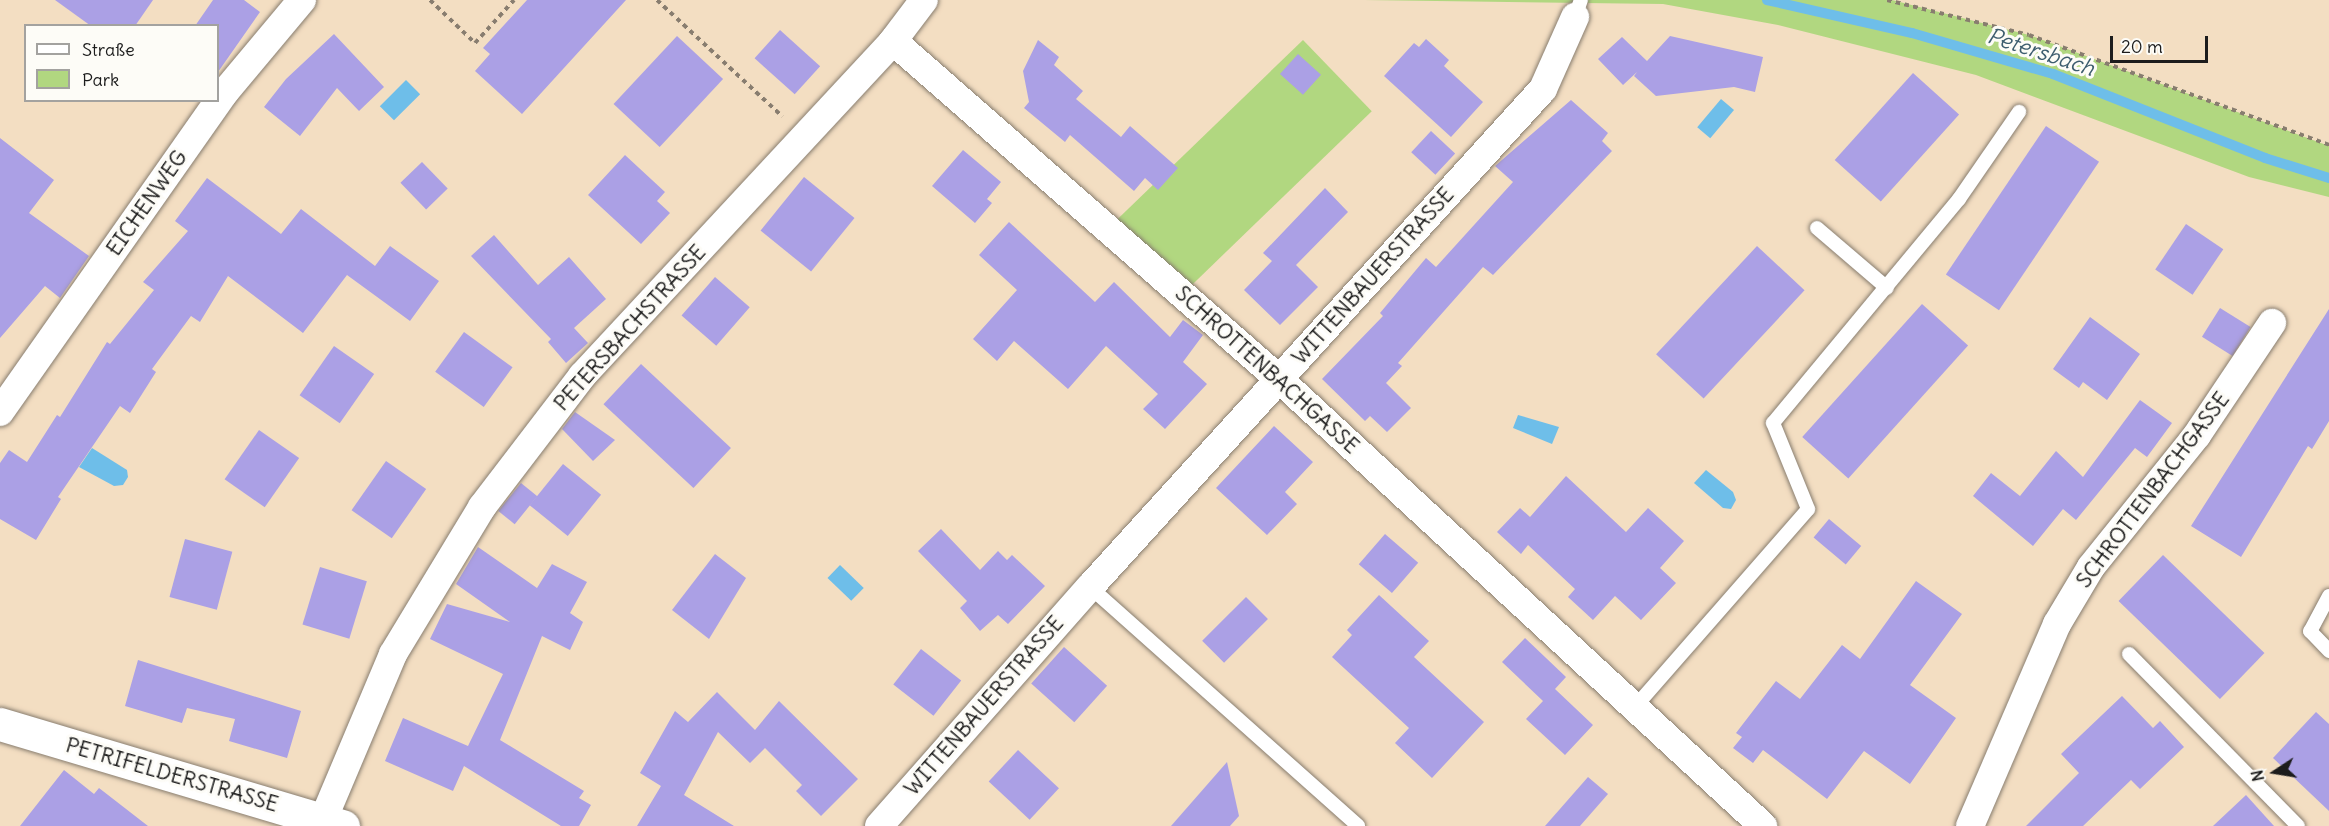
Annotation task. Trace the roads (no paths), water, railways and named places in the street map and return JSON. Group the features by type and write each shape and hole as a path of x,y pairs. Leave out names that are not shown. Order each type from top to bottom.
{"main road":[{"name":"PETRIFELDERSTRASSE","path":"0,724 333,823"}],"street":[{"name":"EICHENWEG","path":"219,100 302,0"},
{"name":"PETERSBACHSTRASSE","path":"333,823 393,654 482,507 582,376 893,41 924,0"},
{"name":"WITTENBAUERSTRASSE","path":"879,826 1090,587 1543,89 1578,9"},
{"name":"SCHROTTENBACHGASSE","path":"893,41 1279,379 1763,826"},
{"name":"EICHENWEG","path":"4,397 218,102"},
{"name":"SCHROTTENBACHGASSE","path":"1970,826 2057,624 2091,567 2198,435 2272,323"}],"lane":[{"path":"1634,708 1808,508 1773,423 1959,199 2019,112"},
{"path":"1817,228 1887,288"},
{"path":"1090,587 1358,826"},
{"path":"2329,596 2310,631 2329,651"},
{"path":"2129,654 2298,826"}],"water":[{"path":"406,80 420,94 394,120 380,106"},
{"path":"1721,99 1734,110 1710,138 1697,127"},
{"path":"1518,415 1559,427 1552,444 1513,428"},
{"path":"92,448 127,470 128,477 123,485 114,486 79,467"},
{"path":"1706,470 1733,492 1736,500 1731,509 1723,508 1694,483"},
{"path":"840,565 864,588 851,601 827,578"}],"waterway":[{"name":"Petersbach","path":"1767,0 1912,33 2053,74 2265,158 2329,178"}]}
